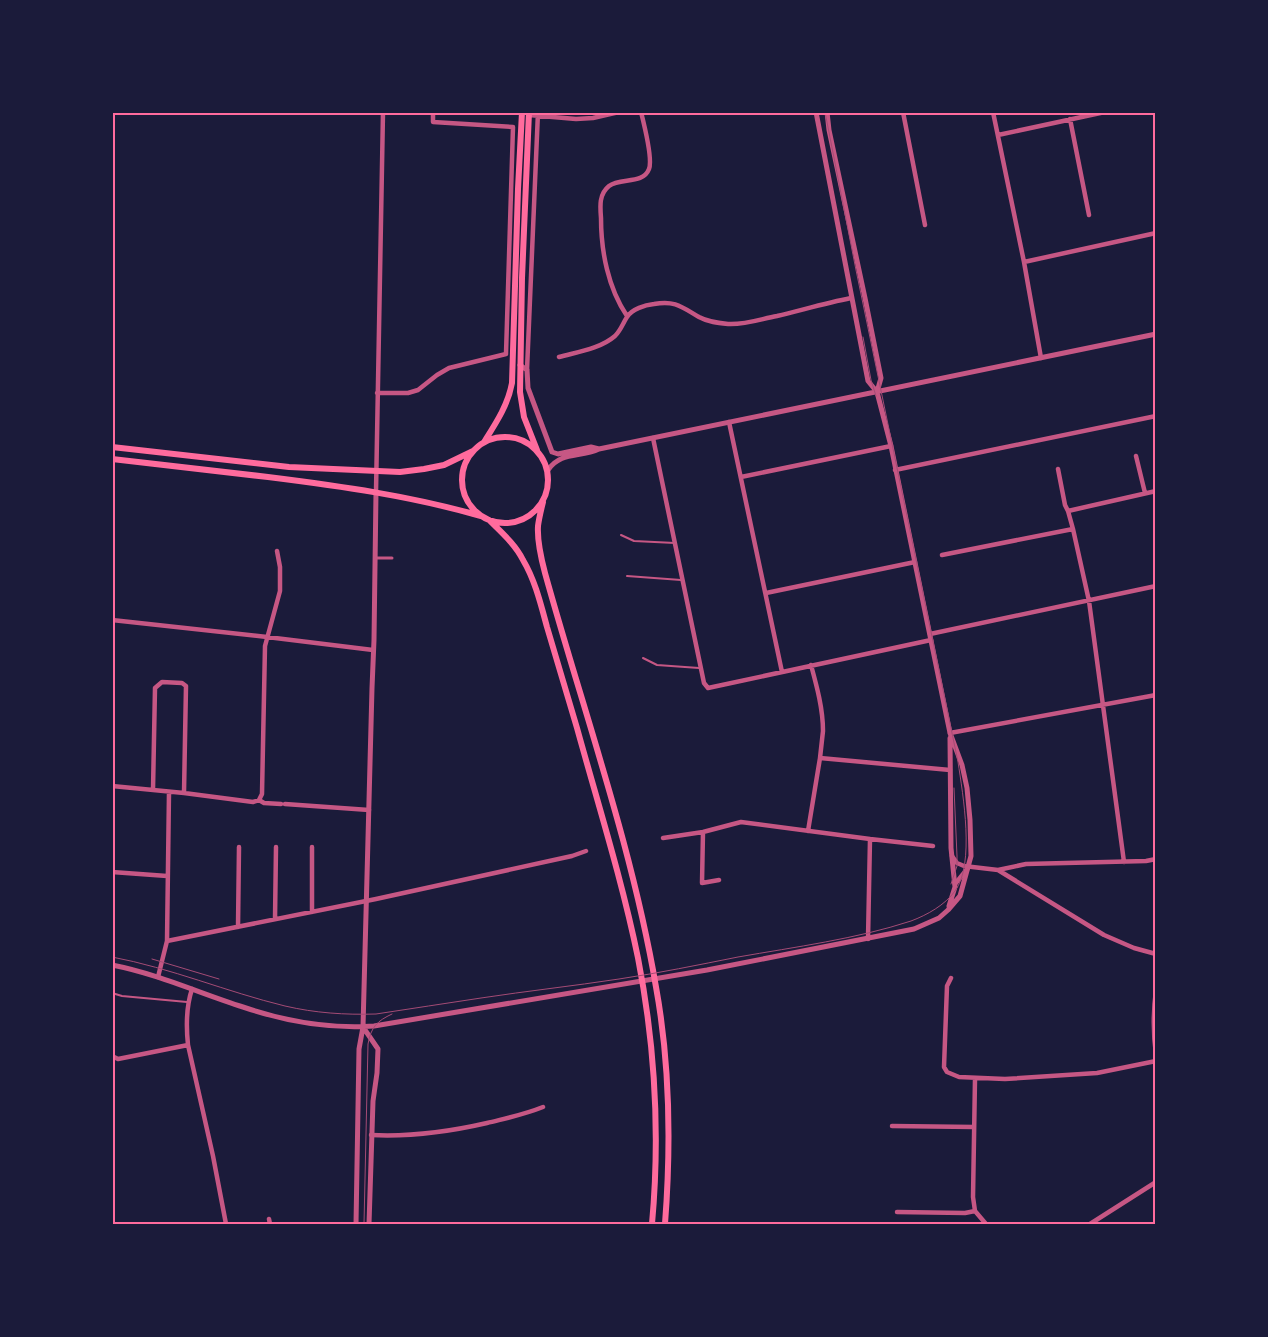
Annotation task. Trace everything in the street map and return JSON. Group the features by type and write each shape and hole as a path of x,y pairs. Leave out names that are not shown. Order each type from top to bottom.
{"main road":[{"path":"484,442 508,400 512,383 522,112"},
{"path":"529,114 523,249 520,392 527,426 537,450"},
{"path":"112,447 289,467 400,472 424,470 444,465 473,451 484,442 504,436 516,438 530,444 542,456 548,470 548,487 538,526 540,555 628,858 643,920 656,988 663,1039 668,1109 668,1184 664,1224"},
{"path":"473,451 464,465 462,473 463,490 470,505 481,516"},
{"path":"112,459 346,487 430,503 506,523 523,520 537,510 543,502"},
{"path":"489,520 518,551 532,580 571,706 628,914 643,990 653,1075 656,1150 652,1224"}],"street":[{"path":"356,1224 359,1049 363,1027 374,650 383,112"},
{"path":"433,112 433,122 513,127 506,354"},
{"path":"529,114 576,119 593,118 619,112"},
{"path":"628,316 614,289 602,246 600,206 604,190 611,184 644,176 648,170 650,160 641,112"},
{"path":"112,966 158,977 265,1014 303,1022 342,1027 363,1027 708,970 914,929 939,918 960,896 971,856 967,788 962,765 950,733 891,446 877,392 868,381 816,112"},
{"path":"827,112 829,130 881,378 877,392"},
{"path":"903,112 925,225"},
{"path":"993,112 1024,262 1041,358"},
{"path":"998,135 1105,112"},
{"path":"538,114 527,370 528,388 552,452 558,454 591,447 600,449"},
{"path":"1070,119 1089,215"},
{"path":"1024,262 1156,233"},
{"path":"558,357 598,346 609,340 621,328 628,316 635,310 646,306 668,302 679,305 714,323 731,324 753,322 851,298"},
{"path":"548,470 560,458 600,449 1156,334"},
{"path":"378,393 408,393 418,390 449,368 506,354 513,358"},
{"path":"520,365 527,370"},
{"path":"895,470 1156,416"},
{"path":"729,422 782,672"},
{"path":"653,438 704,683 708,688 932,640"},
{"path":"741,477 891,446"},
{"path":"1136,456 1145,493"},
{"path":"1058,469 1088,601 1124,862"},
{"path":"1068,510 1156,491"},
{"path":"942,555 1073,529"},
{"path":"112,786 253,802 259,800 262,794 265,646 280,591 280,567 277,551"},
{"path":"376,558 392,558"},
{"path":"766,593 915,562"},
{"path":"930,634 1156,586"},
{"path":"112,620 374,650"},
{"path":"808,831 823,732 819,696 811,665"},
{"path":"153,790 155,688 162,682 182,683 186,686 184,793"},
{"path":"950,733 1156,695"},
{"path":"948,910 954,892 950,733"},
{"path":"820,758 950,770"},
{"path":"158,977 167,942 169,792"},
{"path":"259,800 264,803 369,810"},
{"path":"664,838 703,832 741,822 933,846"},
{"path":"703,832 702,883 719,880"},
{"path":"868,939 870,839"},
{"path":"238,926 239,847"},
{"path":"275,919 276,847"},
{"path":"312,847 312,912"},
{"path":"167,942 572,856 586,851"},
{"path":"952,856 957,863 964,866 998,870 1026,864 1124,862 1156,859"},
{"path":"954,884 969,866"},
{"path":"998,870 1104,935 1134,948 1156,954"},
{"path":"112,872 167,876"},
{"path":"951,978 948,986 944,1066 947,1072 953,1075 975,1079 1005,1079 1089,1074 1156,1061"},
{"path":"192,989 188,1002 188,1045 226,1224"},
{"path":"1156,990 1153,1016 1153,1036 1156,1055"},
{"path":"363,1027 378,1049 371,1135 369,1224"},
{"path":"112,1056 118,1058 188,1045"},
{"path":"975,1079 973,1197 975,1211 986,1224"},
{"path":"371,1135 408,1136 452,1131 525,1114 543,1107"},
{"path":"892,1126 974,1127"},
{"path":"1090,1224 1156,1182"},
{"path":"897,1212 965,1214 975,1211"},
{"path":"268,1219 270,1224"}],"lane":[{"path":"621,535 634,540 675,543"},
{"path":"627,576 684,580"},
{"path":"643,658 657,664 701,668"},
{"path":"112,993 122,996 188,1002"}],"tram line":[{"path":"112,957 156,967 285,1006 330,1013 376,1014 634,977 847,938 911,921 935,909 951,896 961,879 965,864 966,847 965,810 958,762 825,112"},
{"path":"863,337 876,396"},
{"path":"951,884 957,866 954,788"},
{"path":"152,959 219,979"},
{"path":"364,1224 368,1044 371,1033 376,1025 382,1019 392,1014"}]}
